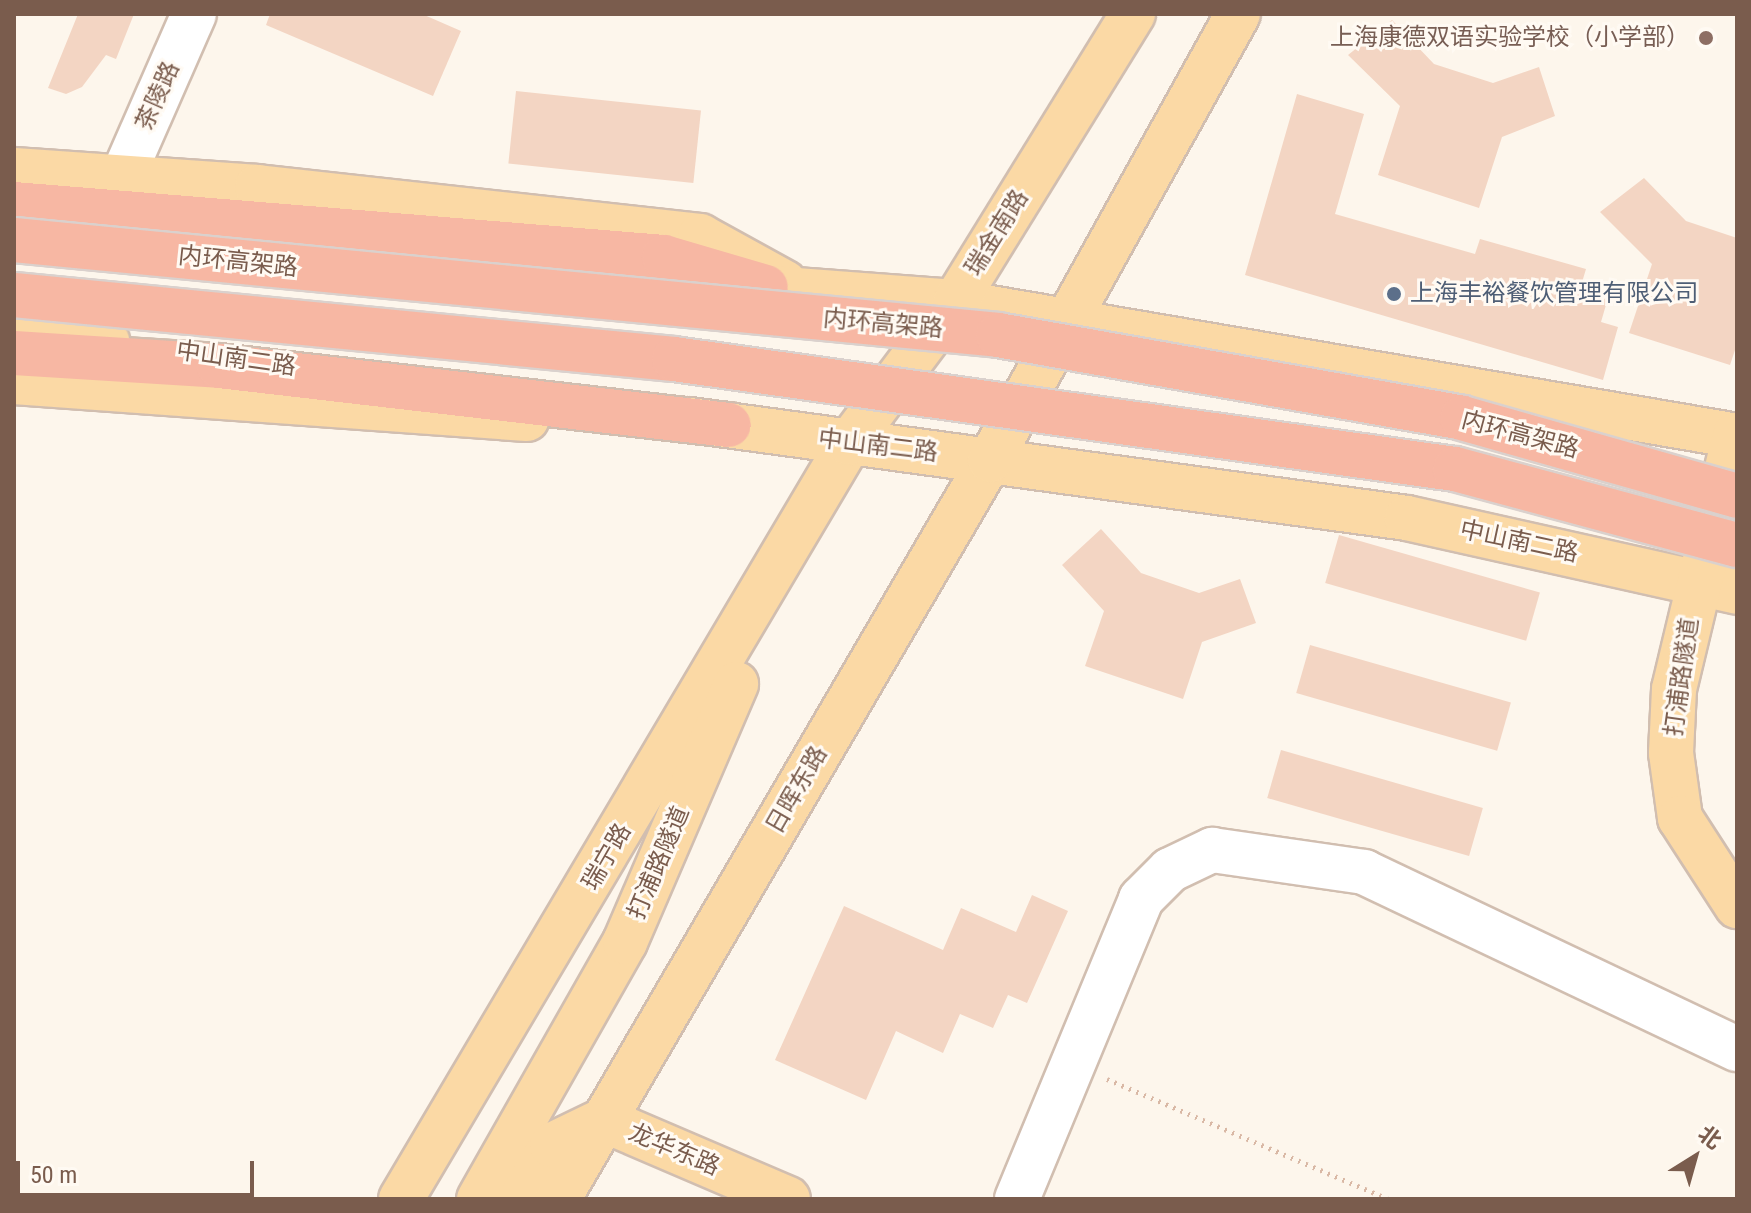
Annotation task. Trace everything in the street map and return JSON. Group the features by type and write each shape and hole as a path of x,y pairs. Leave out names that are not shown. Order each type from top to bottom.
{"highway":[{"path":"14,204 664,257 782,288"},
{"name":"内环高架路","path":"14,238 998,335 1462,418 1737,496"},
{"name":"内环高架路","path":"14,295 674,359 1455,469 1737,545"},
{"path":"14,353 306,379 729,425"}],"main road":[{"name":"瑞金南路","path":"849,443 955,302 1133,14"},
{"path":"990,460 1238,14"},
{"path":"14,170 700,236 782,288"},
{"path":"14,238 955,302 1064,325 1736,436"},
{"name":"中山南二路","path":"14,329 1407,518 1717,586"},
{"path":"14,382 397,415 729,425"},
{"name":"打浦路隧道","path":"1736,436 1717,586 1674,689 1671,753 1680,818 1737,906"},
{"path":"810,512 849,443"},
{"name":"日晖东路","path":"558,1199 990,460"},
{"name":"打浦路隧道","path":"479,1199 625,942 810,512"},
{"name":"瑞宁路","path":"401,1199 810,512"},
{"path":"521,1199 552,1145 604,1120"},
{"name":"龙华东路","path":"604,1120 788,1199"}],"street":[{"name":"茶陵路","path":"122,178 194,14"},
{"path":"1017,1199 1141,899 1170,870 1212,850 1364,872 1737,1049"}],"path":[{"path":"1074,1065 1389,1199"}],"building":[{"path":"78,14 134,14 116,59 106,55 82,87 66,94 48,88"},
{"path":"270,14 422,14 461,31 433,96 266,25"},
{"path":"1392,20 1434,64 1493,83 1539,67 1555,116 1502,137 1479,208 1378,175 1400,106 1348,55"},
{"path":"516,91 701,110 693,183 508,164"},
{"path":"1297,94 1364,114 1335,214 1475,254 1480,239 1586,269 1580,289 1608,298 1601,322 1618,327 1603,380 1245,275"},
{"path":"1644,178 1686,221 1737,238 1737,344 1730,365 1629,333 1652,264 1600,212"},
{"path":"1101,529 1141,573 1199,593 1240,579 1256,623 1202,642 1183,699 1085,666 1104,611 1062,565"},
{"path":"1339,535 1540,593 1526,641 1325,583"},
{"path":"1310,645 1511,703 1497,751 1296,693"},
{"path":"1281,750 1483,808 1469,856 1267,798"},
{"path":"1032,895 1068,911 1027,1003 1008,995 993,1028 960,1014 943,1053 896,1031 866,1100 775,1060 844,906 943,950 961,908 1016,932"}],"place":[{"name":"上海康德双语实验学校（小学部）","path":"1706,38"},
{"name":"上海丰裕餐饮管理有限公司","path":"1394,294"}]}
